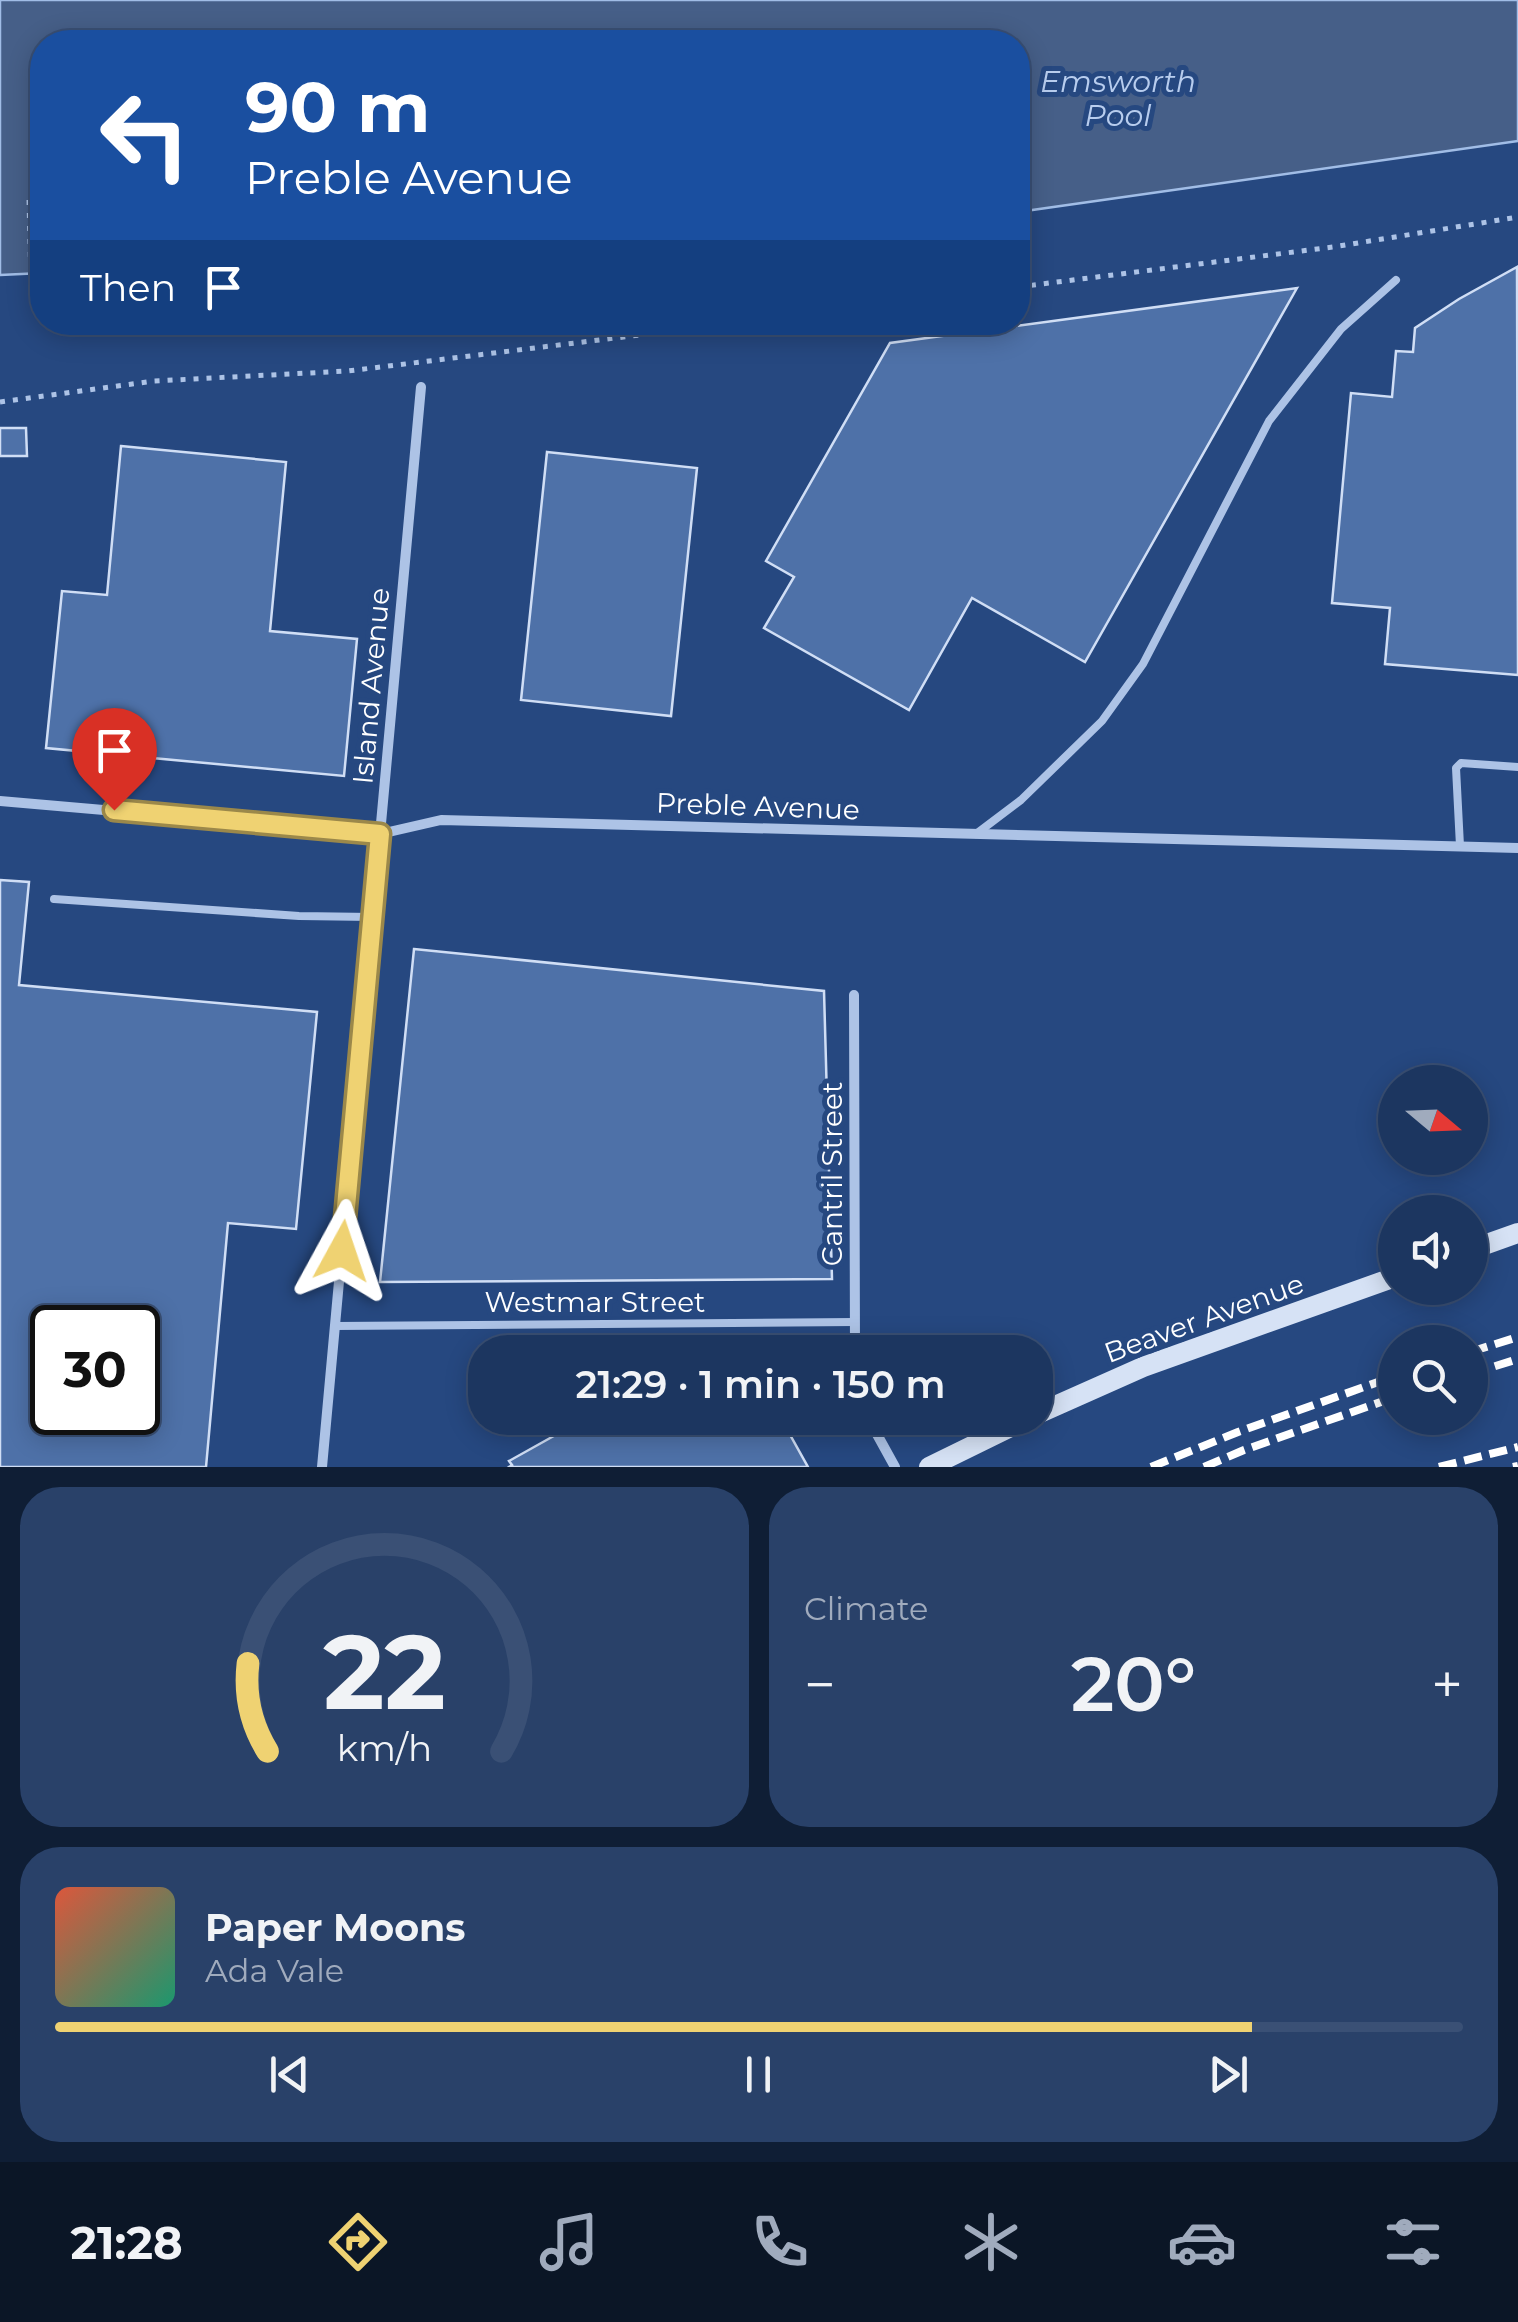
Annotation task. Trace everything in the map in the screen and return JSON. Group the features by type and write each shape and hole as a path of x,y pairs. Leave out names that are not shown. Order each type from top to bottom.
{"street":[{"name":"Island Avenue","path":"322,1467 421,386"},
{"name":"Preble Avenue","path":"0,800 380,834 441,820 1518,848"},
{"name":"Cantril Street","path":"854,995 855,1335"},
{"path":"1488,1244 1518,1233"},
{"name":"Beaver Avenue","path":"1053,1407 1143,1367 1378,1283"},
{"path":"877,1435 895,1467"},
{"name":"Beaver Avenue","path":"929,1467 994,1435"}],"lane":[{"path":"976,834 1021,800 1102,722 1144,664 1269,421 1342,328 1396,280"},
{"path":"1460,846 1456,768 1461,763 1518,766"},
{"path":"54,899 298,916 372,917"},
{"name":"Westmar Street","path":"335,1326 855,1322"}],"path":[{"path":"29,200 30,248"},
{"path":"1030,285 1333,247 1518,217"},
{"path":"0,402 154,381 367,369 640,335"}],"water":[{"name":"Emsworth Pool","path":"0,0 1518,0 1518,141 1030,210 1030,30 30,30 30,274 0,275"}],"building":[{"path":"1517,267 1518,675 1385,664 1390,608 1332,603 1351,393 1392,397 1396,351 1413,352 1415,328"},
{"path":"1297,288 1085,662 972,598 909,710 764,628 794,577 766,561 890,343 949,335 1030,335 1030,324"},
{"path":"0,428 26,428 27,456 0,456"},
{"path":"121,446 286,462 270,631 357,639 344,776 46,748 62,591 107,595"},
{"path":"547,452 697,468 671,716 521,700"},
{"path":"0,880 29,882 19,985 317,1012 296,1229 228,1223 206,1467 0,1467"},
{"path":"414,949 824,991 832,1279 380,1282"},
{"path":"556,1435 790,1435 808,1467 509,1467 509,1461"}],"railway":[{"path":"1488,1346 1518,1337"},
{"path":"1488,1368 1518,1359"},
{"path":"1151,1467 1378,1382"},
{"path":"1204,1467 1378,1403"},
{"path":"1439,1467 1518,1447"},
{"path":"1513,1467 1518,1466"}],"route":[{"path":"114,810 380,834 342,1251"}]}
